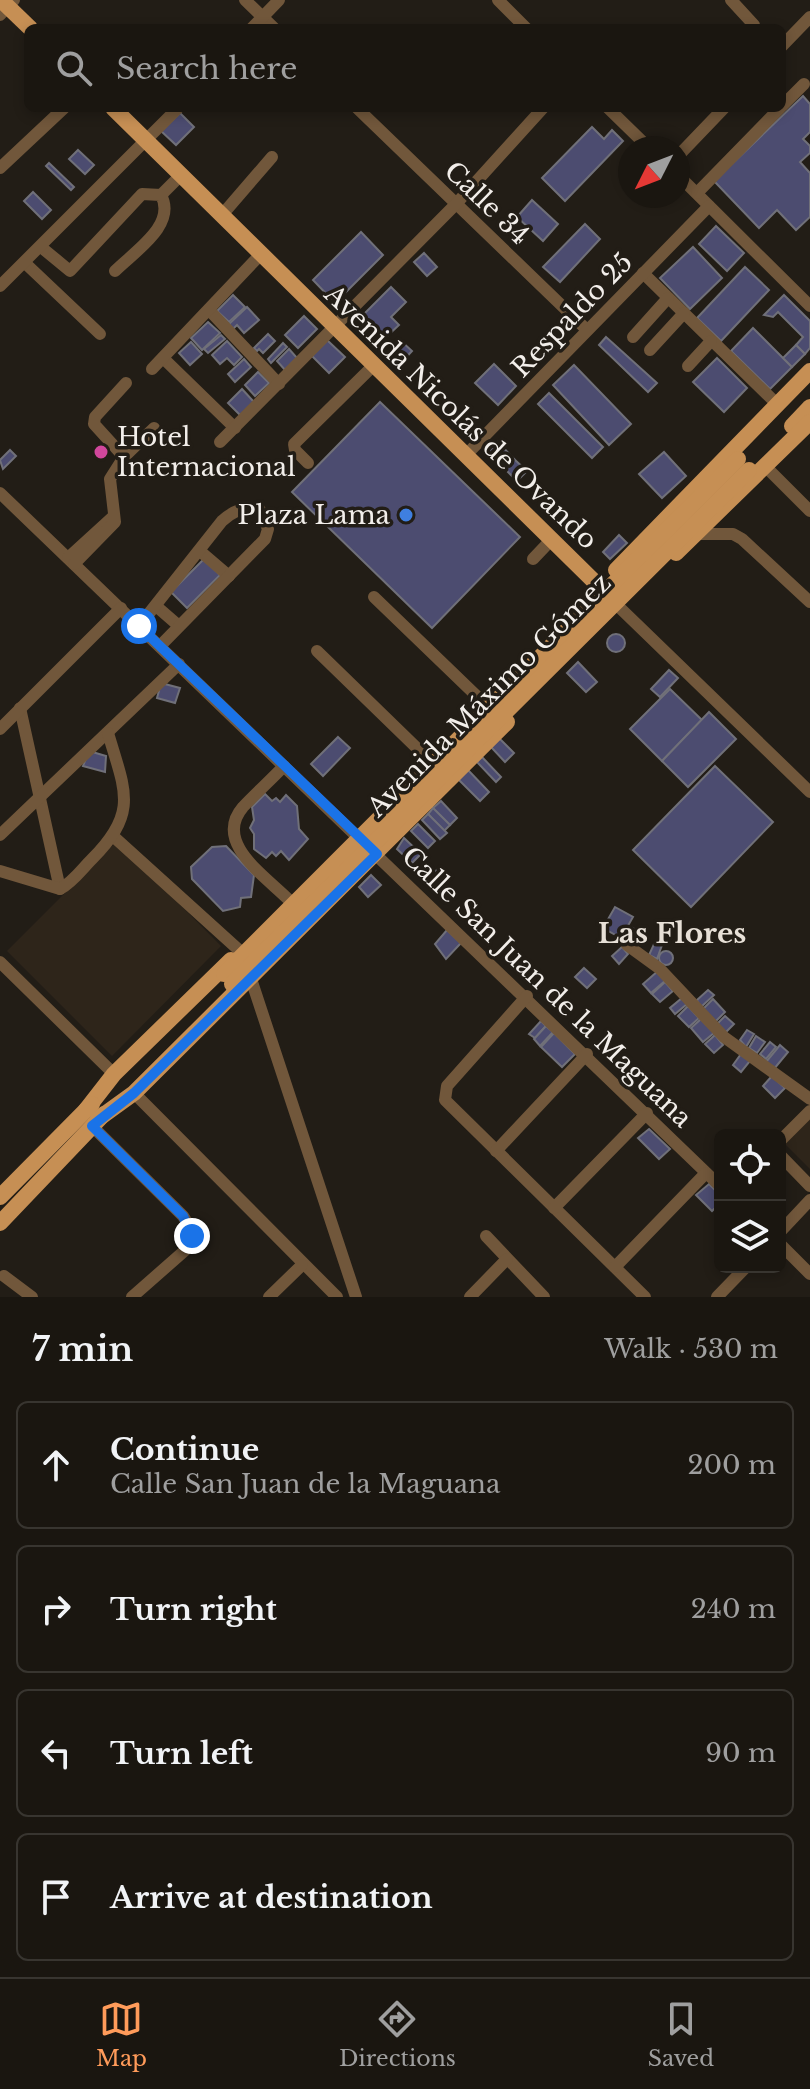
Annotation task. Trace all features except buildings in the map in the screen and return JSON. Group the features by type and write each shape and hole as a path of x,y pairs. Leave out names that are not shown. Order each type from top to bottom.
{"main road":[{"path":"6,5 26,24"},
{"name":"Avenida Nicolás de Ovando","path":"117,112 619,607"},
{"path":"92,1119 114,1074 358,835 810,371"},
{"name":"Avenida Máximo Gómez","path":"743,464 810,384"},
{"name":"Avenida Máximo Gómez","path":"0,1223 92,1119 228,979 743,464 810,407"},
{"path":"92,1119 134,1093 377,854 619,607 810,422"},
{"name":"Avenida Máximo Gómez","path":"0,1197 92,1119"}],"street":[{"path":"245,0 270,24"},
{"path":"256,24 279,0"},
{"path":"498,0 522,24"},
{"path":"731,0 753,24"},
{"path":"786,42 810,17"},
{"path":"786,102 804,84"},
{"path":"0,168 60,112"},
{"path":"0,286 174,112"},
{"name":"Calle 34","path":"361,112 587,330"},
{"path":"220,442 456,204 539,112"},
{"path":"612,112 637,136"},
{"path":"690,143 720,112"},
{"path":"697,193 776,112"},
{"path":"222,215 272,157"},
{"path":"41,247 70,271 142,194 161,195 181,175"},
{"path":"690,186 810,306"},
{"path":"115,271 165,221 168,208 161,195"},
{"name":"Respaldo 25","path":"466,455 709,206"},
{"path":"152,369 261,254"},
{"path":"25,263 100,334"},
{"path":"643,273 777,404"},
{"path":"633,337 668,298"},
{"path":"209,310 279,384"},
{"path":"650,350 684,313"},
{"path":"688,366 711,341"},
{"path":"163,358 235,428"},
{"path":"308,463 295,450 294,444 373,366"},
{"path":"124,457 94,424 95,417 126,383"},
{"path":"71,561 111,527 114,516 110,479 124,457 154,428"},
{"path":"766,467 810,511"},
{"path":"0,493 358,835"},
{"path":"139,626 226,517 237,510 251,507 260,510 268,529 265,539 160,646"},
{"path":"696,534 733,534 742,539 810,602"},
{"path":"533,559 552,539"},
{"path":"201,552 229,576"},
{"path":"374,597 485,704"},
{"path":"156,606 179,626"},
{"name":"Avenida Nicolás de Ovando","path":"619,607 810,792"},
{"path":"0,729 121,608"},
{"path":"317,651 423,754"},
{"path":"0,835 179,664"},
{"path":"20,708 42,796 60,889"},
{"path":"60,889 114,837 124,809 124,792 108,733"},
{"path":"284,766 241,809 233,822 231,835 238,848 291,902"},
{"name":"Calle San Juan de la Maguana","path":"358,835 714,1180"},
{"path":"114,837 240,951"},
{"path":"0,871 60,889"},
{"path":"627,945 660,969 724,1037 810,1099"},
{"path":"0,962 114,1074"},
{"path":"251,979 356,1297"},
{"path":"527,996 444,1092 445,1100 645,1297"},
{"path":"496,1151 587,1054"},
{"path":"134,1093 337,1297"},
{"path":"786,1135 810,1111"},
{"path":"554,1208 647,1113"},
{"path":"92,1119 183,1216 192,1236 190,1246 132,1297"},
{"path":"786,1161 810,1186"},
{"path":"615,1267 706,1173"},
{"path":"786,1226 810,1200"},
{"path":"486,1236 544,1297"},
{"path":"786,1250 810,1274"},
{"path":"470,1297 507,1259"},
{"path":"269,1297 302,1265"},
{"path":"717,1297 740,1273"},
{"path":"4,1276 32,1297"}],"shaded area":[{"path":"117,841 221,946 112,1056 7,951"},
{"path":"810,1117 810,1169 786,1145 786,1141"}],"place":[{"name":"Hotel Internacional","path":"101,452"},
{"name":"Plaza Lama","path":"406,515"}],"district":[{"name":"Las Flores","path":"672,933"}],"route":[{"path":"139,626 377,854 128,1099 92,1126 183,1216 192,1236"}]}
